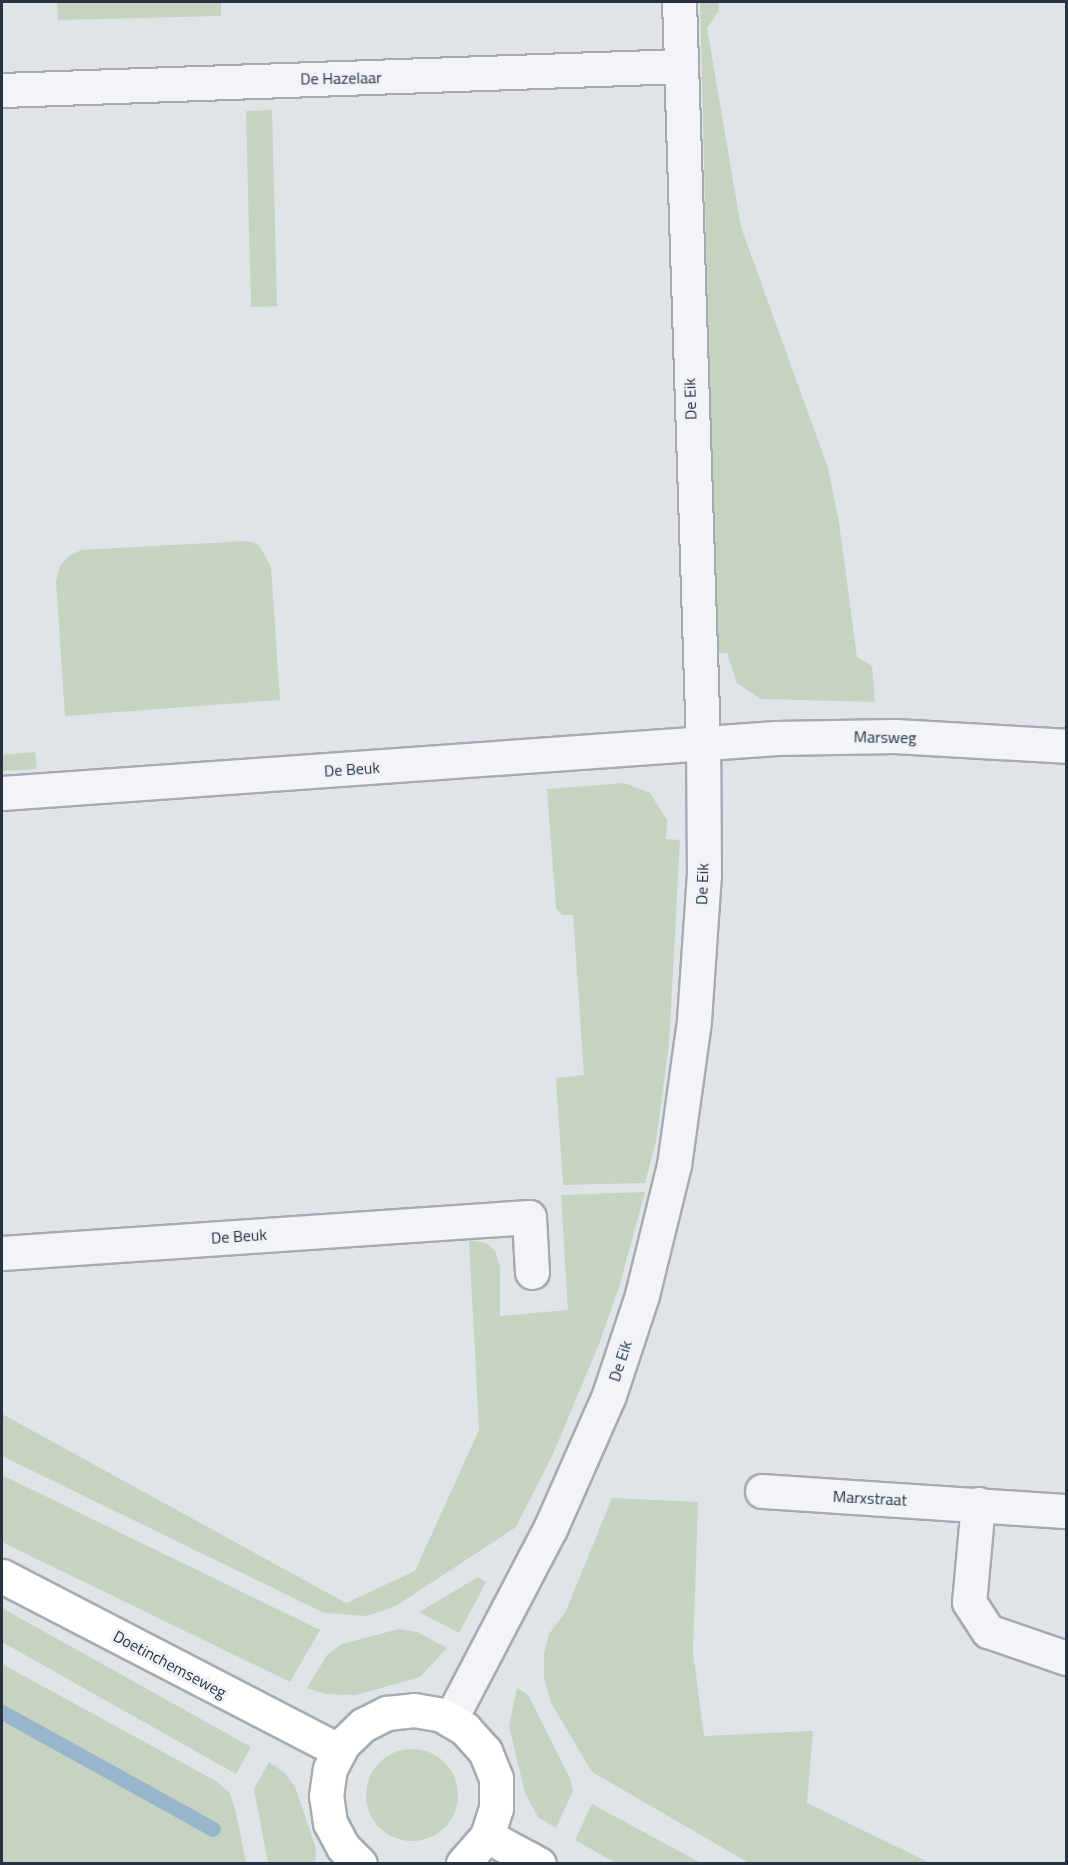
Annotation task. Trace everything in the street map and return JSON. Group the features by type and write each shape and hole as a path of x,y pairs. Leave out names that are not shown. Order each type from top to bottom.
{"main road":[{"name":"Doetinchemseweg","path":"2,1576 339,1751"},
{"path":"360,1863 343,1847 329,1814 326,1796 330,1769 339,1751 363,1725 387,1713 414,1710 450,1720 465,1729 484,1751 496,1778 496,1808 487,1836 462,1863"},
{"path":"487,1836 539,1863"}],"street":[{"name":"De Eik","path":"450,1720 569,1489 609,1395 642,1295 674,1166 694,1020 704,875 703,744 679,2"},
{"name":"De Hazelaar","path":"2,90 681,66"},
{"name":"Marsweg","path":"703,744 895,736 1066,746"},
{"name":"De Beuk","path":"2,793 703,744"},
{"name":"De Beuk","path":"2,1253 529,1217 532,1272"},
{"name":"Marxstraat","path":"762,1491 1066,1511"},
{"path":"978,1504 969,1602 988,1631 1066,1658"}],"green space":[{"path":"57,2 221,2 221,16 58,20"},
{"path":"700,2 718,2 719,11 707,28 741,227 828,468 839,522 857,657 872,666 875,702 761,699 737,683 727,653 716,653"},
{"path":"272,110 277,306 251,307 246,111"},
{"path":"247,541 259,545 271,567 280,700 65,716 56,581 60,566 69,556 81,550"},
{"path":"35,752 37,769 2,771 2,755"},
{"path":"624,783 650,793 667,820 666,839 680,840 669,1044 656,1141 645,1183 563,1185 556,1078 584,1075 573,915 562,915 556,908 547,789"},
{"path":"645,1192 620,1284 599,1344 553,1454 516,1527 396,1606 367,1616 324,1613 2,1456 2,1414 346,1603 415,1571 479,1430 469,1240 486,1243 495,1251 500,1266 500,1316 568,1310 561,1195"},
{"path":"2,1475 320,1630 290,1682 2,1542"},
{"path":"612,1498 698,1502 693,1652 704,1736 813,1731 807,1803 930,1863 749,1863 592,1772 551,1703 544,1678 544,1654 549,1634 566,1611"},
{"path":"478,1577 486,1582 459,1633 419,1612"},
{"path":"2,1608 251,1747 236,1774 2,1642"},
{"path":"399,1629 417,1632 447,1648 420,1677 356,1695 325,1694 307,1688 327,1655 342,1644"},
{"path":"2,1664 216,1781 229,1792 235,1808 246,1863 2,1863"},
{"path":"517,1688 528,1695 571,1781 573,1791 556,1828 538,1817 525,1793 509,1726"},
{"path":"412,1749 438,1757 450,1769 458,1795 450,1821 438,1833 412,1841 386,1833 374,1821 366,1795 374,1769 386,1757"},
{"path":"269,1762 285,1773 295,1787 316,1848 315,1863 268,1863 254,1789"},
{"path":"592,1804 701,1863 616,1863 575,1840"}],"waterway":[{"path":"2,1712 213,1829"}]}
